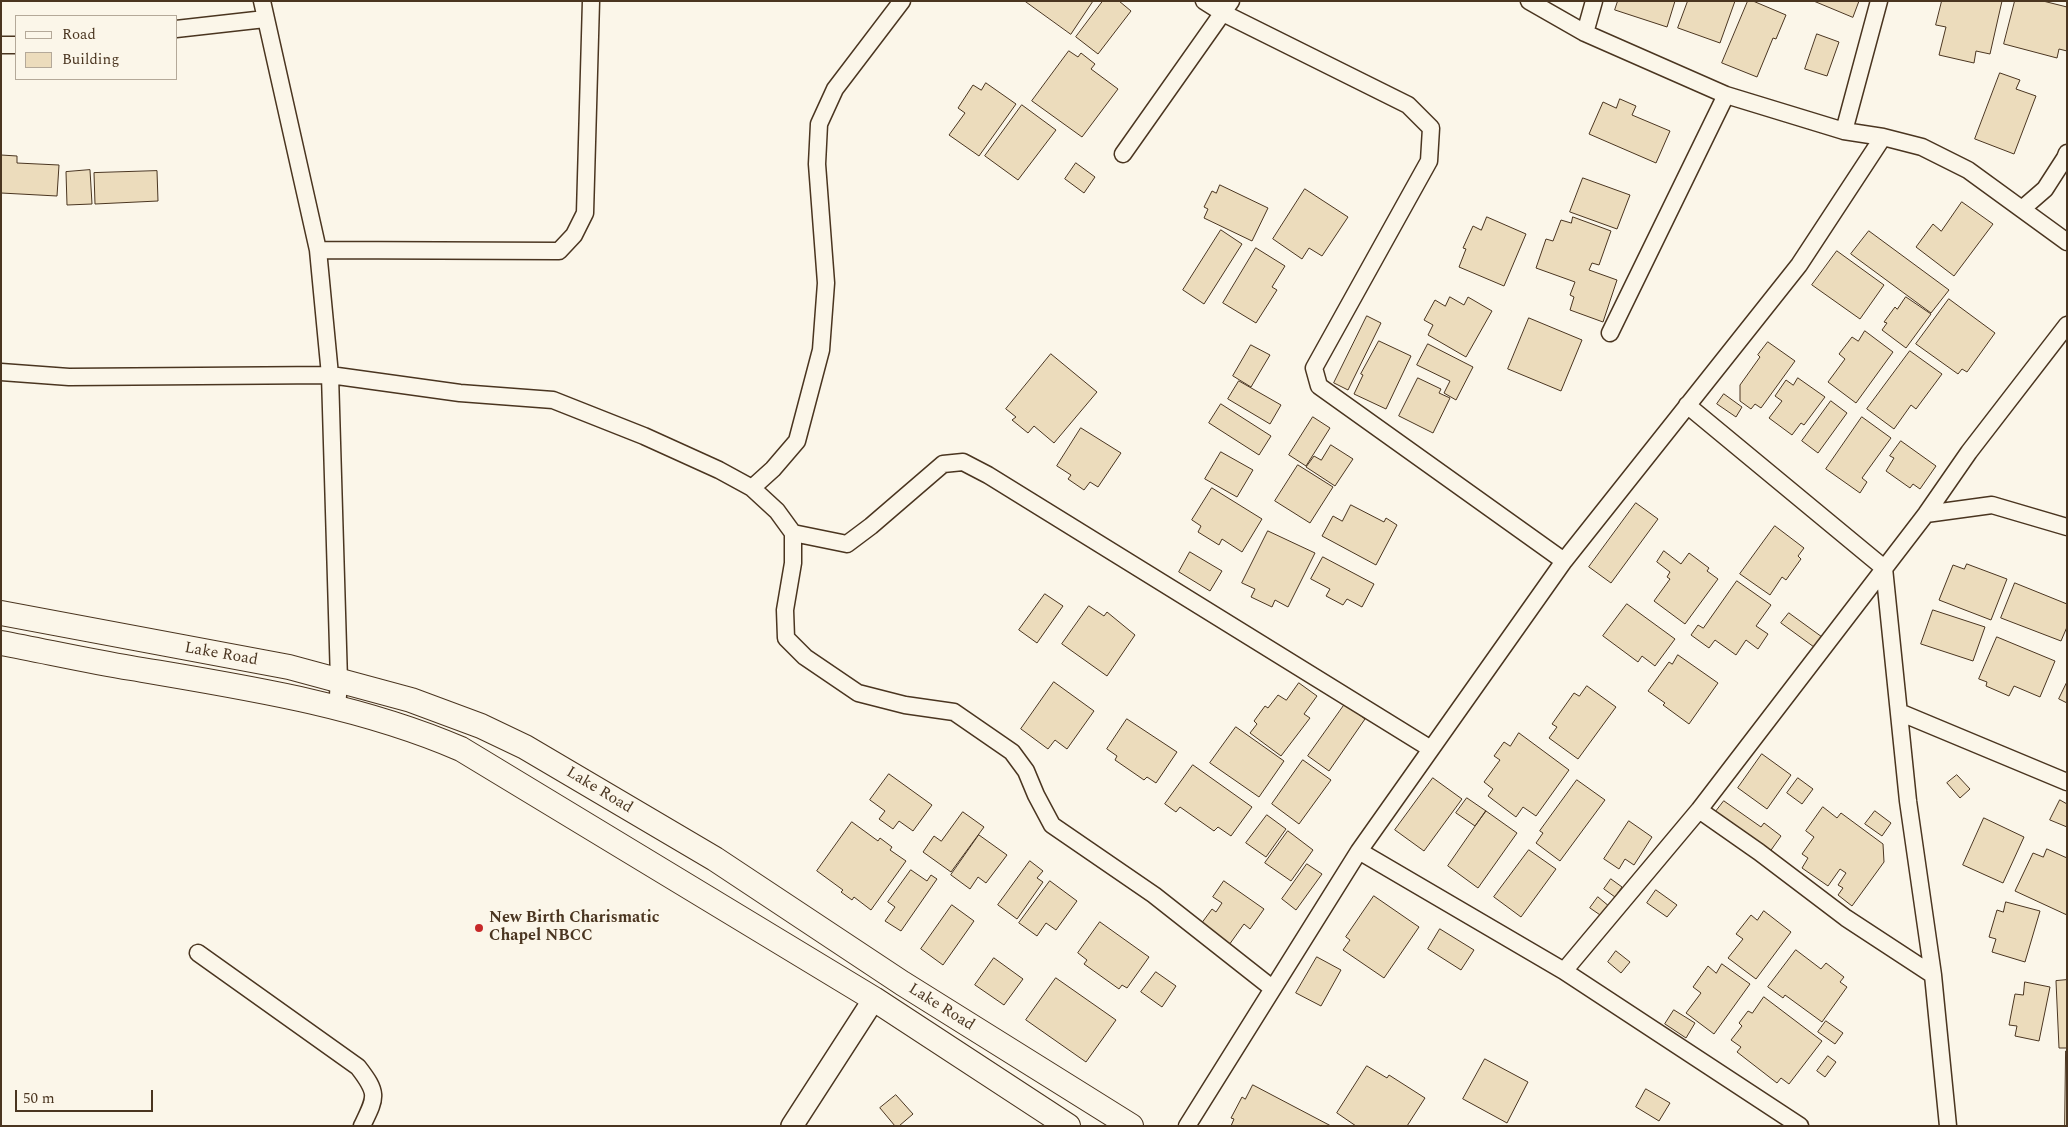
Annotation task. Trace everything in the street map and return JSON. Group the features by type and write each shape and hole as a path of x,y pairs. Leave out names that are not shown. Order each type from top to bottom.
{"main road":[{"name":"Lake Road","path":"1,613 289,668 411,700 480,726 525,747 715,859 902,983 1131,1126"},
{"name":"Lake Road","path":"1,643 243,688 337,709 426,734 461,749 874,999 1068,1126"}],"street":[{"path":"262,1 318,250 330,375 339,681 337,709"},
{"path":"318,250 559,251 574,235 585,213 591,1"},
{"path":"752,488 773,469 797,441 821,350 826,283 817,164 819,124 835,88 902,1"},
{"path":"1204,1 1227,7 1408,105 1431,128 1429,161 1314,368 1319,386 1564,561"},
{"path":"1529,1 1585,33 1726,95 1844,131 1883,137 1922,147 1968,170 2067,242"},
{"path":"1585,33 1594,1"},
{"path":"1844,131 1879,1"},
{"path":"1123,154 1227,7"},
{"path":"178,29 265,19"},
{"path":"1,45 15,45"},
{"path":"1610,333 1726,95"},
{"path":"1187,1126 1359,851 1564,561 1799,266 1883,137"},
{"path":"2022,210 2045,189 2066,158 2067,153"},
{"path":"1564,971 1699,810 1926,514 1969,452 2067,325"},
{"path":"1,372 69,377 330,375 460,393 553,400 644,436 719,470 752,488 777,511 793,532 793,563 785,610 786,638 805,658 858,693 905,705 954,712 1012,752 1026,771 1052,825 1154,895 1272,988"},
{"path":"1687,405 1884,568 1908,801 1933,974 1948,1126"},
{"path":"793,532 847,544 871,526 943,464 963,462 1431,749"},
{"path":"1926,514 1992,505 2067,527"},
{"path":"1899,712 2067,782"},
{"path":"1699,810 1846,918 1933,974"},
{"path":"1359,851 1564,971 1800,1126"},
{"path":"198,953 358,1067 371,1084 374,1101 362,1126"},
{"path":"792,1126 874,999"}],"building":[{"path":"1025,1 1093,1 1071,34"},
{"path":"1103,1 1119,1 1131,11 1098,54 1076,37"},
{"path":"1618,1 1675,1 1667,27 1615,10"},
{"path":"1688,1 1735,1 1720,43 1678,28"},
{"path":"1748,1 1753,1 1786,15 1776,39 1773,38 1757,77 1722,63"},
{"path":"1814,1 1859,1 1853,17"},
{"path":"1942,1 2002,1 1990,54 1976,51 1974,63 1939,55 1946,27 1936,25"},
{"path":"2015,1 2043,1 2067,7 2067,51 2059,49 2057,58 2004,44"},
{"path":"1817,34 1839,42 1827,76 1805,69"},
{"path":"1069,51 1078,57 1081,53 1095,64 1091,69 1118,89 1082,137 1032,101"},
{"path":"2000,73 2020,80 2016,89 2036,96 2014,154 1975,139"},
{"path":"986,83 1016,104 979,156 949,135 965,113 958,108 973,85 981,90"},
{"path":"1620,99 1636,106 1632,115 1670,131 1656,163 1589,134 1603,102 1616,108"},
{"path":"1022,105 1056,130 1018,180 985,156"},
{"path":"1,155 17,156 17,163 59,165 57,196 1,193"},
{"path":"1076,163 1095,177 1084,193 1065,179"},
{"path":"90,170 92,204 67,205 66,172"},
{"path":"157,171 158,201 95,204 94,173"},
{"path":"1583,178 1630,195 1617,229 1570,212"},
{"path":"1220,185 1268,208 1252,241 1204,218 1208,209 1204,207 1212,191 1216,193"},
{"path":"1305,189 1348,217 1322,256 1309,248 1302,259 1273,239"},
{"path":"1962,202 1993,224 1954,276 1916,247 1933,224 1941,231"},
{"path":"1487,217 1526,234 1504,286 1459,267 1466,249 1463,248 1473,226 1481,230"},
{"path":"1573,217 1611,231 1599,265 1592,263 1589,270 1617,280 1603,322 1570,310 1574,297 1570,295 1575,282 1536,268 1546,239 1553,241 1561,220 1571,223"},
{"path":"1221,230 1242,244 1204,304 1183,290"},
{"path":"1869,231 1949,290 1931,313 1851,254"},
{"path":"1256,248 1285,266 1272,287 1277,290 1256,323 1223,303"},
{"path":"1837,251 1884,285 1860,319 1812,285"},
{"path":"1450,297 1464,305 1468,297 1492,311 1466,357 1428,335 1433,325 1424,320 1435,300 1445,306"},
{"path":"1906,297 1931,314 1906,348 1882,330 1887,323 1884,322 1895,307 1897,309"},
{"path":"1949,299 1995,333 1967,372 1962,369 1958,374 1916,344"},
{"path":"1367,316 1381,323 1348,390 1334,383"},
{"path":"1529,318 1582,340 1561,391 1508,369"},
{"path":"1865,331 1893,352 1856,403 1828,382 1845,359 1839,354 1852,337 1858,341"},
{"path":"1379,341 1411,356 1386,409 1354,394 1363,375 1361,374"},
{"path":"1768,342 1795,361 1761,408 1755,404 1751,409 1740,401 1740,385"},
{"path":"1428,344 1473,367 1456,400 1444,393 1450,381 1417,365"},
{"path":"1251,345 1270,355 1251,387 1233,376"},
{"path":"1910,351 1942,374 1916,409 1911,405 1894,429 1867,409"},
{"path":"1051,354 1097,392 1054,443 1034,426 1028,433 1012,420 1016,417 1006,409"},
{"path":"1418,378 1441,389 1439,393 1450,398 1433,433 1399,416"},
{"path":"1798,378 1825,397 1804,425 1801,423 1792,435 1769,418 1782,401 1775,396 1786,380 1793,385"},
{"path":"1239,381 1281,405 1270,424 1228,399"},
{"path":"1724,394 1742,407 1736,417 1717,404"},
{"path":"1831,401 1847,413 1818,453 1802,441"},
{"path":"1221,404 1271,436 1259,455 1209,423"},
{"path":"1313,417 1330,428 1306,466 1289,455"},
{"path":"1862,417 1891,438 1862,478 1867,482 1860,493 1826,469"},
{"path":"1081,428 1121,453 1098,487 1090,482 1084,490 1068,479 1071,475 1057,466"},
{"path":"1901,441 1936,466 1920,489 1913,484 1910,488 1886,471 1894,458 1890,456"},
{"path":"1331,445 1353,459 1335,486 1306,467 1314,456 1321,460"},
{"path":"1221,452 1253,470 1237,497 1205,479"},
{"path":"1298,465 1333,487 1310,523 1275,501"},
{"path":"1212,488 1262,519 1242,552 1222,539 1219,545 1198,532 1201,526 1192,520"},
{"path":"1636,503 1658,519 1611,583 1589,567"},
{"path":"1351,505 1384,522 1386,518 1397,525 1376,565 1322,536 1333,516 1342,521"},
{"path":"1775,526 1804,548 1798,556 1801,559 1786,580 1782,577 1770,595 1740,574"},
{"path":"1268,531 1315,553 1288,607 1275,600 1272,607 1251,597 1255,589 1242,583"},
{"path":"1664,551 1681,564 1689,553 1709,568 1707,571 1718,579 1685,624 1654,601 1670,579 1667,577 1670,572 1657,562"},
{"path":"1190,552 1222,571 1210,591 1179,572"},
{"path":"1323,557 1374,584 1362,607 1347,599 1343,605 1326,596 1330,589 1311,579"},
{"path":"1967,564 2007,579 1991,620 1939,600 1953,565 1964,569"},
{"path":"1737,581 1771,605 1756,626 1768,634 1758,649 1746,640 1736,655 1715,640 1709,648 1691,635 1698,625 1703,628"},
{"path":"2015,583 2067,604 2067,627 2061,641 2001,618"},
{"path":"1045,594 1063,606 1037,643 1019,630"},
{"path":"1627,604 1675,639 1655,666 1642,656 1638,662 1603,636"},
{"path":"1089,606 1104,616 1107,612 1135,635 1107,676 1062,644"},
{"path":"1933,610 1985,627 1973,661 1921,644"},
{"path":"1789,613 1822,637 1814,647 1781,623"},
{"path":"1997,637 2055,661 2040,697 2014,686 2009,696 1986,686 1987,682 1979,679"},
{"path":"1678,655 1718,683 1689,724 1663,705 1665,703 1648,691 1669,662 1672,664"},
{"path":"1054,682 1094,711 1067,749 1055,740 1048,749 1021,729"},
{"path":"2067,682 2067,703 2059,699"},
{"path":"1299,683 1317,696 1304,714 1310,718 1281,756 1250,733 1257,724 1254,721 1265,706 1268,708 1278,695 1286,700"},
{"path":"1587,686 1616,707 1578,759 1549,738 1557,727 1552,724 1574,693 1579,696"},
{"path":"1345,704 1365,719 1329,771 1308,756"},
{"path":"1127,719 1177,752 1156,783 1147,777 1144,780 1115,760 1117,756 1107,749"},
{"path":"1236,727 1284,761 1259,797 1210,763"},
{"path":"1519,733 1569,770 1536,816 1523,807 1516,817 1488,796 1493,789 1484,782 1500,760 1494,756 1504,742 1510,746"},
{"path":"1762,754 1791,775 1767,809 1738,788"},
{"path":"1303,760 1331,780 1299,824 1272,804"},
{"path":"1193,765 1252,807 1231,836 1218,827 1214,831 1180,807 1176,812 1165,804"},
{"path":"889,774 932,805 913,831 899,821 893,829 879,819 885,811 870,800"},
{"path":"1957,775 1970,789 1960,798 1947,783"},
{"path":"1433,778 1462,799 1424,851 1395,830"},
{"path":"1798,778 1813,789 1802,804 1787,793"},
{"path":"1577,780 1605,800 1560,861 1536,843 1543,833 1540,831"},
{"path":"1467,798 1486,811 1475,826 1456,813"},
{"path":"2060,800 2067,804 2067,827 2050,820"},
{"path":"1724,801 1761,827 1764,823 1781,836 1769,853 1714,814"},
{"path":"1823,807 1837,818 1841,813 1883,844 1884,862 1852,906 1838,895 1843,888 1838,885 1846,873 1840,869 1828,886 1802,868 1808,858 1802,854 1814,837 1806,831"},
{"path":"1486,811 1517,833 1478,888 1448,866"},
{"path":"1875,811 1891,823 1882,836 1865,824"},
{"path":"963,812 984,827 951,872 923,852 934,836 941,841"},
{"path":"1267,815 1286,829 1266,857 1246,843"},
{"path":"1984,818 2024,837 2003,883 1963,865"},
{"path":"1629,821 1652,837 1634,865 1625,859 1619,869 1604,859"},
{"path":"852,822 878,841 880,838 892,847 890,850 906,861 871,910 854,897 852,900 841,892 843,890 817,871"},
{"path":"1288,831 1313,850 1291,881 1265,863"},
{"path":"979,835 1007,855 986,883 978,877 970,889 951,875"},
{"path":"2047,849 2067,858 2067,915 2015,891 2033,853 2043,857"},
{"path":"1529,850 1556,869 1521,917 1494,897"},
{"path":"1030,861 1043,871 1037,878 1043,882 1017,919 998,905"},
{"path":"1307,864 1322,874 1296,910 1282,899"},
{"path":"911,870 927,881 931,875 937,879 901,931 885,921 895,907 888,902"},
{"path":"1611,879 1622,887 1615,897 1604,889"},
{"path":"1050,881 1077,901 1056,930 1046,923 1037,936 1019,923"},
{"path":"1224,881 1264,909 1250,929 1244,924 1229,945 1201,924 1212,909 1216,912 1222,903 1213,897"},
{"path":"1656,890 1677,905 1667,917 1647,903"},
{"path":"1374,896 1419,927 1384,978 1343,950 1350,940 1346,937"},
{"path":"1598,897 1610,907 1603,917 1590,908"},
{"path":"2006,902 2040,911 2025,962 1992,952 1996,939 1989,937 1997,910 2003,912"},
{"path":"952,905 974,921 943,965 921,949"},
{"path":"1764,911 1791,932 1756,979 1728,958 1743,939 1736,934 1751,915 1757,920"},
{"path":"1100,922 1149,957 1127,988 1122,985 1119,989 1084,964 1087,960 1078,953"},
{"path":"1440,929 1474,950 1461,970 1428,949"},
{"path":"1796,950 1821,969 1826,963 1844,977 1840,982 1847,987 1822,1022 1785,995 1783,998 1768,987"},
{"path":"1616,951 1630,962 1621,973 1608,962"},
{"path":"1317,957 1341,970 1321,1006 1296,993"},
{"path":"994,958 1023,979 1004,1005 975,985"},
{"path":"1722,964 1750,984 1714,1034 1686,1013 1701,993 1693,987 1708,966 1716,973"},
{"path":"1156,972 1176,986 1162,1007 1141,992"},
{"path":"1056,978 1116,1020 1086,1062 1026,1020"},
{"path":"2067,980 2067,1048 2059,1048 2056,981"},
{"path":"2025,982 2050,987 2039,1041 2015,1036 2017,1026 2009,1025 2015,994 2023,995"},
{"path":"1764,997 1822,1041 1789,1084 1781,1078 1777,1083 1737,1052 1741,1047 1731,1040 1742,1026 1739,1023 1748,1011 1752,1013"},
{"path":"1674,1010 1695,1023 1686,1038 1665,1024"},
{"path":"1826,1021 1843,1033 1835,1044 1818,1032"},
{"path":"2066,1051 2067,1126 2065,1126"},
{"path":"1828,1056 1836,1062 1825,1077 1817,1071"},
{"path":"1485,1059 1528,1082 1507,1123 1463,1099"},
{"path":"1367,1066 1387,1078 1389,1075 1425,1098 1407,1126 1356,1126 1337,1113"},
{"path":"1253,1085 1331,1126 1231,1126 1234,1119 1231,1118 1242,1097 1245,1099"},
{"path":"1646,1089 1670,1103 1659,1121 1636,1107"},
{"path":"896,1095 913,1114 899,1126 895,1126 880,1108"}],"place":[{"name":"New Birth Charismatic Chapel NBCC","path":"479,928"}]}
